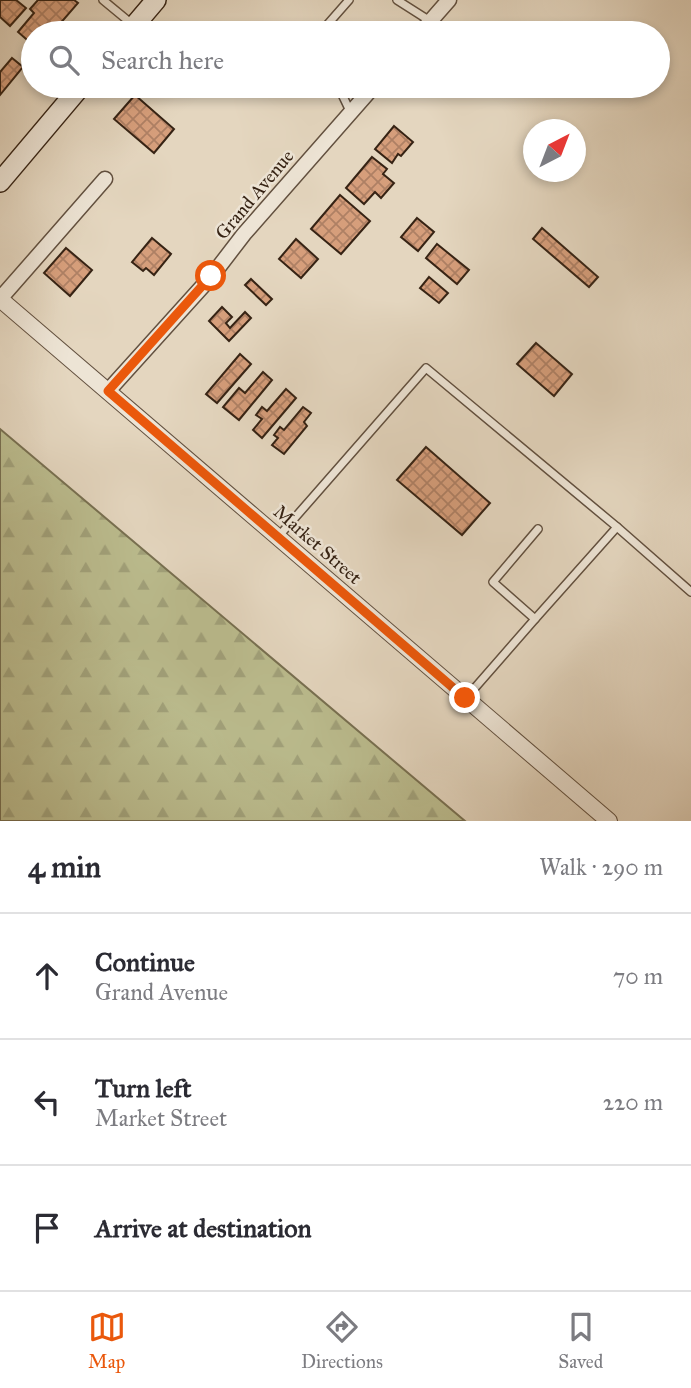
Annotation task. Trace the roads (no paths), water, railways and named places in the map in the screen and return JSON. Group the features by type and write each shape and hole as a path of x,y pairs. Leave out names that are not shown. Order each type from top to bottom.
{"main road":[{"path":"138,21 156,0"},
{"path":"0,183 71,98"}],"street":[{"path":"431,21 449,0"},
{"name":"Grand Avenue","path":"108,391 211,276 362,98"},
{"path":"0,299 105,179"},
{"name":"Market Street","path":"0,299 609,821"}],"lane":[{"path":"103,0 123,21"},
{"path":"331,21 349,0"},
{"path":"397,0 428,21"},
{"path":"344,98 350,111"},
{"path":"278,537 426,368 691,592"},
{"path":"465,698 617,527"},
{"path":"535,619 493,582 538,529"}]}
